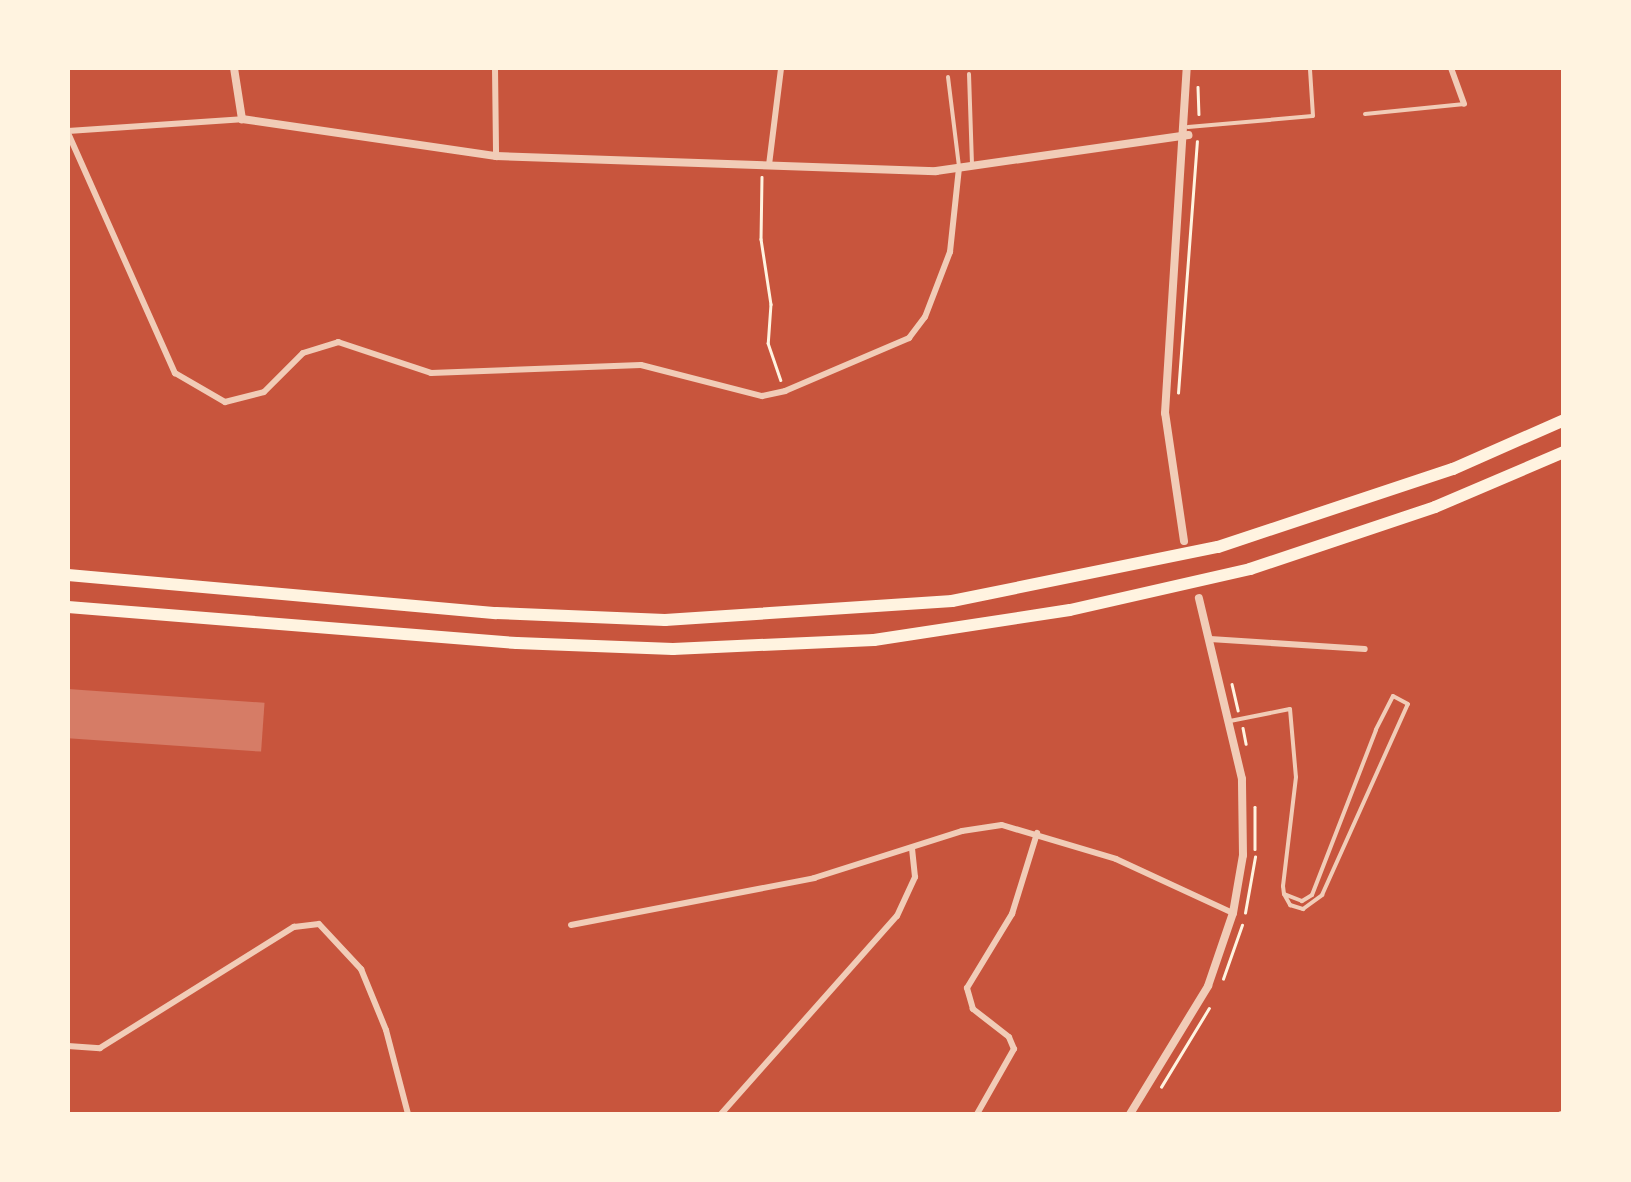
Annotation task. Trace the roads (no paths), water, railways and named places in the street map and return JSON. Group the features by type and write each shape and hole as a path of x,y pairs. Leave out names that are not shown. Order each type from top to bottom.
{"highway":[{"path":"68,576 496,613 665,620 952,601 1235,542 1453,469 1564,420"},
{"path":"68,607 516,643 673,649 874,640 1088,607 1250,570 1435,507 1564,452"}],"street":[{"path":"234,68 242,119"},
{"path":"495,68 496,156"},
{"path":"766,165 780,68"},
{"path":"1184,541 1165,412 1188,131 1187,68"},
{"path":"1451,68 1464,104"},
{"path":"959,168 950,252 925,317 909,338 786,391 762,396 641,365 431,373 338,342 303,353 264,392 246,400 206,396 175,374 68,132 242,119 496,156 959,168 1188,131"},
{"path":"1130,1114 1208,986 1233,913 1244,816 1230,720 1199,598"},
{"path":"1210,639 1365,650"},
{"path":"571,925 814,878 986,826 1037,833 1116,859 1233,913"},
{"path":"977,1114 1012,1057 1013,1043 973,1009 967,988 1012,914 1037,833"},
{"path":"720,1114 897,916 915,877 912,848"},
{"path":"68,1046 100,1048 294,927 319,924 360,969 386,1030 408,1114"}],"lane":[{"path":"1188,131 1199,126 1313,116 1310,70"},
{"path":"969,74 964,91 972,166"},
{"path":"948,78 959,168"},
{"path":"1365,114 1464,104"},
{"path":"1230,720 1290,710 1296,777 1284,894 1296,909 1322,896 1408,704 1393,696 1384,713 1312,895 1302,901 1284,894"}]}
